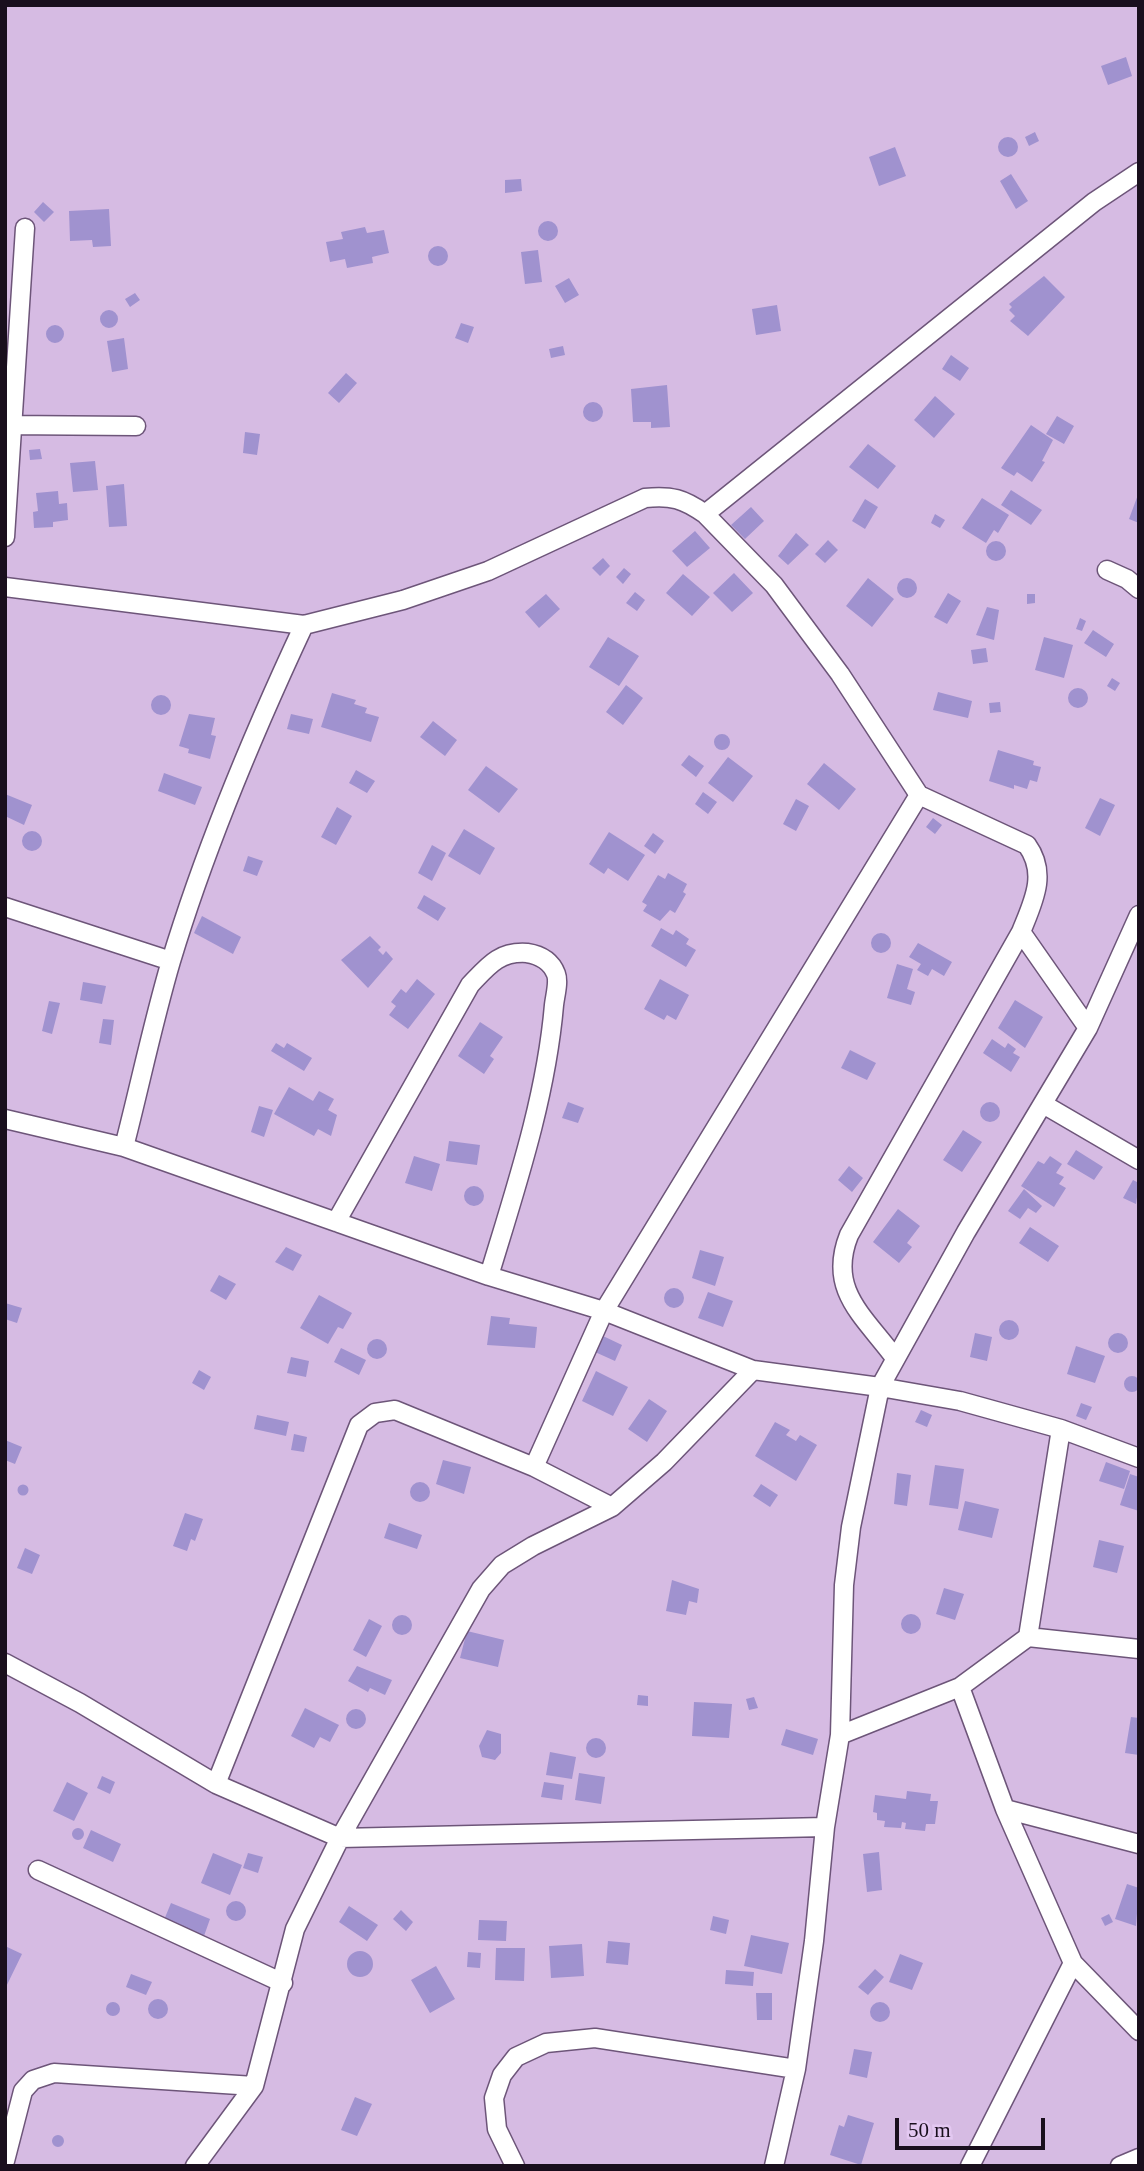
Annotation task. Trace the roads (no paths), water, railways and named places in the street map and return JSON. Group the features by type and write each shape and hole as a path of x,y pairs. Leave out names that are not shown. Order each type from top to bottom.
{"street":[{"path":"705,514 1094,202 1139,172"},
{"path":"5,537 9,425 25,228"},
{"path":"9,425 136,426"},
{"path":"5,587 304,625 403,600 488,571 645,498 666,496 684,499 705,514 774,585 840,674 919,795 1027,845 1036,858 1039,875 1036,895 1021,932 856,1223 841,1255 840,1272 845,1290 895,1358"},
{"path":"1107,570 1127,579 1139,589"},
{"path":"124,1147 171,961 224,808 257,725 304,625"},
{"path":"534,1467 604,1311 919,795"},
{"path":"5,906 171,961"},
{"path":"774,2166 796,2068 814,1941 825,1827 841,1735 844,1585 851,1527 880,1387 1088,1028 1139,915"},
{"path":"1021,932 1088,1028"},
{"path":"336,1222 470,985 491,962 507,953 531,954 548,961 557,976 552,1029 527,1154 489,1276"},
{"path":"1043,1104 1139,1160"},
{"path":"5,1119 124,1147 489,1276 604,1311 753,1370 960,1401 1061,1429 1139,1458"},
{"path":"195,2166 254,2086 295,1928 340,1838 481,1589 502,1565 612,1507 664,1462 753,1370"},
{"path":"216,1784 359,1426 375,1413 395,1410 534,1467 612,1507"},
{"path":"1028,1637 1061,1429"},
{"path":"841,1735 960,1687 1028,1637 1139,1649"},
{"path":"5,1663 80,1703 216,1784 340,1838 825,1827"},
{"path":"960,1687 1006,1809 1073,1963 1139,2031"},
{"path":"1006,1809 1139,1844"},
{"path":"38,1870 282,1983"},
{"path":"970,2166 1073,1963"},
{"path":"515,2166 497,2129 494,2098 502,2075 516,2057 546,2043 595,2038 796,2068"},
{"path":"5,2161 23,2091 33,2080 54,2073 254,2086"},
{"path":"1120,2166 1139,2158"}]}
